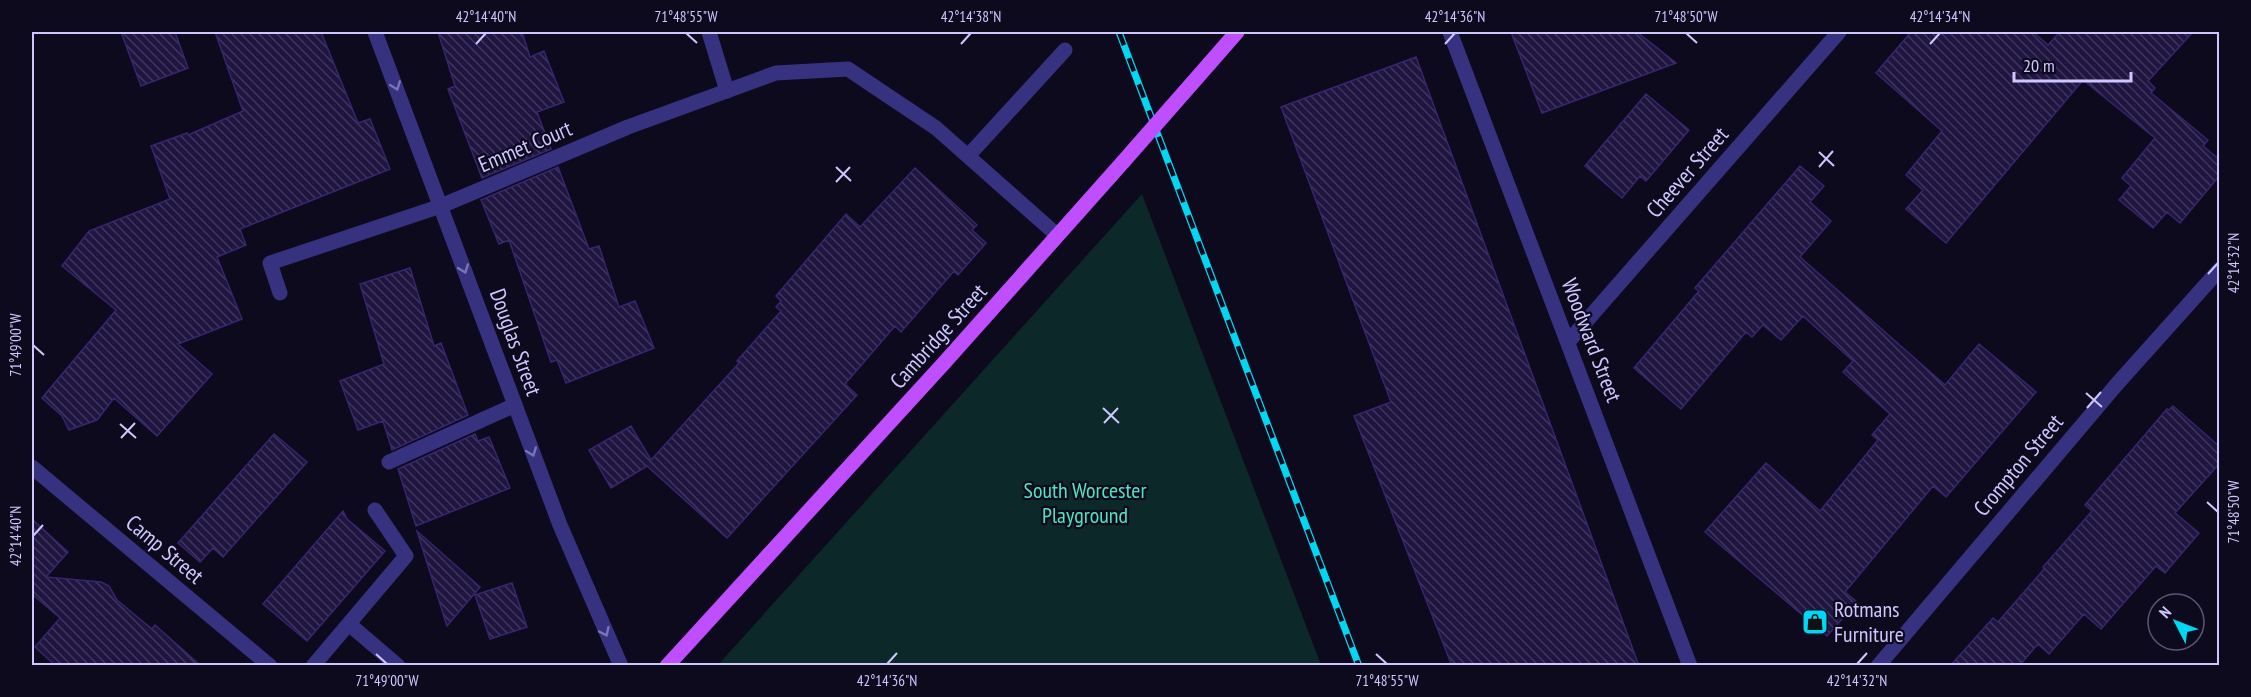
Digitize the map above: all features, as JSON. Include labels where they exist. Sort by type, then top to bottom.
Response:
[{"type":"main road","name":"Cambridge Street","points":[[666,666],[944,363],[1238,32]]},
{"type":"street","name":"Douglas Street","points":[[375,32],[560,525],[621,666]]},
{"type":"street","points":[[709,32],[727,91]]},
{"type":"street","name":"Woodward Street","points":[[1450,32],[1690,666]]},
{"type":"street","name":"Cheever Street","points":[[1568,342],[1839,32]]},
{"type":"street","points":[[968,156],[1065,50]]},
{"type":"street","name":"Emmet Court","points":[[280,293],[270,263],[441,206],[628,127],[776,73],[848,69],[936,128],[1057,235]]},
{"type":"street","name":"Crompton Street","points":[[1878,666],[2117,384],[2220,269]]},
{"type":"street","points":[[389,462],[515,405]]},
{"type":"street","name":"Camp Street","points":[[32,467],[270,666]]},
{"type":"street","points":[[313,666],[406,556],[375,510]]},
{"type":"street","points":[[349,624],[398,666]]},
{"type":"green space","name":"South Worcester Playground","points":[[1142,194],[1321,665],[718,665]]},
{"type":"building","points":[[121,32],[175,32],[188,68],[141,86]]},
{"type":"building","points":[[215,32],[321,32],[358,123],[370,119],[390,169],[240,229],[246,245],[217,257],[242,319],[178,344],[212,374],[157,436],[114,398],[97,420],[69,430],[62,416],[42,398],[116,310],[62,266],[89,231],[170,199],[151,146],[187,133],[188,135],[243,111]]},
{"type":"building","points":[[438,32],[522,32],[530,57],[544,51],[564,102],[537,112],[551,149],[482,178],[448,89],[455,86]]},
{"type":"building","points":[[1511,32],[1637,32],[1676,63],[1542,113]]},
{"type":"building","points":[[1911,32],[2033,32],[2048,45],[2060,32],[2193,32],[2148,81],[2155,88],[2151,93],[2208,140],[2203,146],[2220,160],[2220,175],[2180,223],[2167,212],[2153,228],[2119,200],[2131,186],[2122,178],[2155,138],[2083,80],[1946,243],[1906,209],[1923,190],[1906,175],[1942,131],[1876,73]]},
{"type":"building","points":[[1416,57],[1639,666],[1452,666],[1354,416],[1391,402],[1281,107]]},
{"type":"building","points":[[1646,94],[1689,130],[1646,181],[1640,176],[1622,198],[1585,166]]},
{"type":"building","points":[[1800,166],[1824,186],[1810,202],[1831,221],[1800,257],[1945,385],[1979,344],[2036,392],[1946,497],[1933,486],[1845,592],[1857,602],[1827,636],[1705,532],[1766,463],[1820,511],[1878,440],[1872,435],[1890,414],[1843,372],[1853,361],[1803,316],[1781,340],[1763,325],[1752,337],[1746,332],[1681,409],[1634,368],[1699,291],[1695,288]]},
{"type":"building","points":[[558,167],[589,249],[599,246],[619,307],[635,301],[654,348],[566,383],[557,360],[551,362],[509,240],[499,244],[481,200]]},
{"type":"building","points":[[915,168],[977,225],[972,230],[986,243],[958,275],[954,271],[901,332],[895,326],[845,384],[857,395],[727,538],[647,466],[611,488],[589,450],[631,426],[651,460],[739,363],[737,361],[781,311],[776,307],[781,301],[776,296],[846,214],[860,227]]},
{"type":"building","points":[[410,268],[434,346],[441,343],[468,415],[392,450],[383,421],[358,430],[340,381],[384,364],[360,284]]},
{"type":"building","points":[[2173,406],[2220,447],[2220,463],[2175,513],[2199,533],[2165,573],[2156,566],[2101,629],[2084,614],[2049,654],[2038,644],[2019,666],[1950,666],[1993,618],[1998,622],[2044,569],[2043,567],[2092,511],[2085,505],[2167,409]]},
{"type":"building","points":[[274,434],[307,462],[223,557],[213,548],[200,562],[178,543]]},
{"type":"building","points":[[475,434],[478,441],[489,437],[510,488],[416,526],[398,469]]},
{"type":"building","points":[[343,511],[347,519],[385,551],[307,641],[263,604]]},
{"type":"building","points":[[32,519],[68,552],[46,577],[101,582],[109,586],[117,600],[152,629],[155,625],[201,666],[56,666],[35,647],[60,618],[32,594]]},
{"type":"building","points":[[417,531],[480,587],[447,626]]},
{"type":"building","points":[[512,583],[527,627],[490,639],[475,595]]},
{"type":"railway","points":[[1119,32],[1359,666]]},
{"type":"place","name":"Rotmans Furniture","points":[[1815,622]]}]
